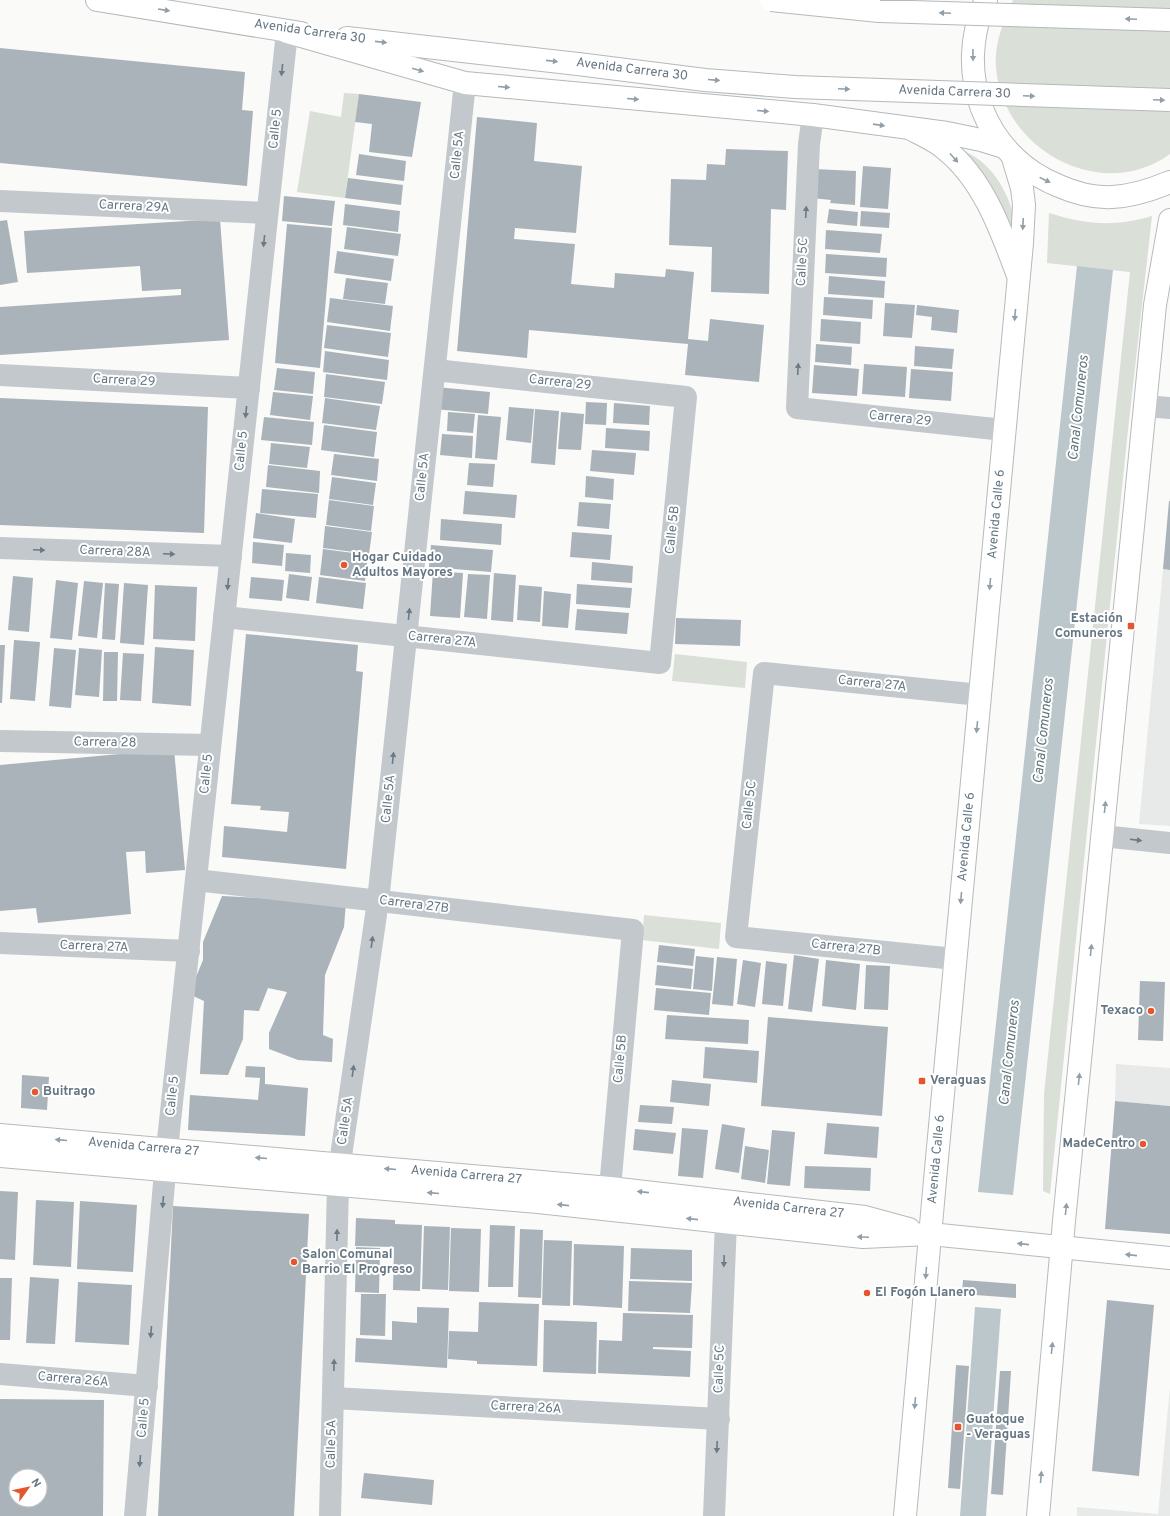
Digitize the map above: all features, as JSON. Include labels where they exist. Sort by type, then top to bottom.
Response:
[{"type":"main road","name":"Avenida Carrera 30","points":[[97,0],[242,22],[287,32],[578,64],[705,80],[795,87],[1170,100]]},
{"type":"main road","points":[[771,0],[879,10],[1170,20]]},
{"type":"main road","points":[[986,0],[979,16],[972,50],[974,85],[985,118],[1008,153]]},
{"type":"main road","points":[[287,32],[465,83],[813,116],[982,140],[1008,153],[1042,180],[1075,193],[1111,198],[1146,192],[1170,182]]},
{"type":"main road","points":[[910,129],[937,142],[947,150],[975,181],[1002,234],[1018,276]]},
{"type":"main road","name":"Avenida Calle 6","points":[[905,1516],[1024,205],[1022,188],[1008,153]]},
{"type":"main road","points":[[1038,1516],[1062,1248],[1155,305],[1170,220]]},
{"type":"main road","points":[[1155,305],[1170,276]]},
{"type":"main road","name":"Avenida Carrera 27","points":[[0,1135],[166,1160]]},
{"type":"main road","name":"Avenida Carrera 27","points":[[0,1156],[166,1160],[339,1175],[610,1188],[865,1217],[930,1234],[1170,1258]]},
{"type":"main road","name":"Avenida Carrera 27","points":[[339,1175],[538,1202],[863,1237],[930,1234]]},
{"type":"street","name":"Calle 5","points":[[135,1516],[166,1160],[287,32]]},
{"type":"street","name":"Calle 5A","points":[[330,1516],[339,1175],[378,901],[465,83]]},
{"type":"street","name":"Calle 5C","points":[[797,408],[809,144],[813,116]]},
{"type":"street","name":"Carrera 29A","points":[[0,201],[267,213]]},
{"type":"street","name":"Carrera 29","points":[[435,370],[686,396]]},
{"type":"street","name":"Carrera 29","points":[[0,375],[249,388]]},
{"type":"street","name":"Calle 5B","points":[[660,663],[686,396]]},
{"type":"street","points":[[1145,406],[1170,408]]},
{"type":"street","name":"Carrera 29","points":[[797,408],[1004,430]]},
{"type":"street","name":"Carrera 28A","points":[[0,548],[231,556]]},
{"type":"street","name":"Carrera 27A","points":[[224,618],[660,663]]},
{"type":"street","name":"Calle 5C","points":[[736,937],[764,673]]},
{"type":"street","name":"Carrera 27A","points":[[764,673],[980,695]]},
{"type":"street","name":"Carrera 28","points":[[0,741],[210,746]]},
{"type":"street","points":[[1102,836],[1170,843]]},
{"type":"street","name":"Carrera 27B","points":[[196,880],[633,930]]},
{"type":"street","name":"Calle 5B","points":[[610,1188],[633,930]]},
{"type":"street","name":"Carrera 27B","points":[[736,937],[956,959]]},
{"type":"street","name":"Carrera 27A","points":[[0,943],[189,951]]},
{"type":"street","name":"Calle 5C","points":[[714,1516],[726,1222]]},
{"type":"street","name":"Carrera 26A","points":[[0,1374],[147,1386]]},
{"type":"street","name":"Carrera 26A","points":[[333,1398],[719,1419]]},
{"type":"shaded area","points":[[1013,0],[1170,0],[1170,154],[1143,168],[1115,173],[1086,170],[1059,160],[1035,144],[1016,123],[1002,97],[996,67],[998,41]]},
{"type":"shaded area","points":[[344,93],[359,94],[345,198],[297,192],[310,111],[341,117]]},
{"type":"shaded area","points":[[949,147],[970,154],[980,160],[996,177],[1002,186],[1012,210],[1014,232],[995,198]]},
{"type":"shaded area","points":[[1049,213],[1076,220],[1100,223],[1125,222],[1152,216],[1127,439],[1050,1194],[1043,1191],[1044,1094],[1130,272],[1047,263]]},
{"type":"shaded area","points":[[1163,569],[1170,570],[1170,826],[1139,824]]},
{"type":"shaded area","points":[[675,654],[747,662],[745,688],[672,681]]},
{"type":"shaded area","points":[[644,915],[721,923],[719,949],[642,940]]},
{"type":"shaded area","points":[[1116,1064],[1170,1068],[1170,1106],[1115,1101]]},
{"type":"shaded area","points":[[1170,1387],[1170,1516],[1077,1516],[1077,1507],[1158,1514]]},
{"type":"water","name":"Canal Comuneros","points":[[1077,266],[1113,270],[1013,1195],[978,1192]]},
{"type":"water","points":[[975,1307],[1001,1309],[986,1516],[960,1516]]},
{"type":"building","points":[[0,48],[245,72],[242,110],[253,111],[247,186],[0,163]]},
{"type":"building","points":[[359,94],[421,102],[412,157],[369,152],[372,124],[355,122]]},
{"type":"building","points":[[477,117],[537,123],[534,161],[582,166],[576,233],[515,228],[514,239],[575,244],[571,284],[614,288],[615,273],[665,277],[666,269],[694,272],[688,339],[708,341],[710,319],[764,325],[759,382],[685,375],[688,344],[529,330],[527,358],[457,351]]},
{"type":"building","points":[[726,149],[788,151],[786,210],[771,209],[769,294],[711,292],[712,247],[669,245],[671,179],[706,180],[707,164],[725,165]]},
{"type":"building","points":[[359,154],[406,161],[404,181],[356,175]]},
{"type":"building","points":[[863,166],[891,168],[888,209],[860,207]]},
{"type":"building","points":[[814,169],[856,171],[855,205],[830,203],[831,200],[812,198]]},
{"type":"building","points":[[348,178],[403,185],[401,205],[345,198]]},
{"type":"building","points":[[284,196],[335,201],[332,226],[282,221]]},
{"type":"building","points":[[345,204],[400,211],[398,232],[343,225]]},
{"type":"building","points":[[829,209],[858,212],[857,226],[827,223]]},
{"type":"building","points":[[861,211],[890,213],[889,228],[860,226]]},
{"type":"building","points":[[220,219],[229,340],[0,355],[0,307],[181,295],[181,289],[142,291],[140,266],[27,273],[24,231]]},
{"type":"building","points":[[7,220],[18,282],[0,285],[0,221]]},
{"type":"building","points":[[287,224],[332,228],[320,368],[275,363]]},
{"type":"building","points":[[347,227],[401,234],[398,256],[344,249]]},
{"type":"building","points":[[826,230],[882,234],[880,253],[825,249]]},
{"type":"building","points":[[337,251],[394,259],[391,281],[334,273]]},
{"type":"building","points":[[826,254],[887,258],[886,277],[825,273]]},
{"type":"building","points":[[829,276],[885,281],[884,298],[828,294]]},
{"type":"building","points":[[346,278],[388,283],[385,304],[343,299]]},
{"type":"building","points":[[824,297],[873,300],[872,319],[823,315]]},
{"type":"building","points":[[330,298],[393,306],[390,331],[327,322]]},
{"type":"building","points":[[885,303],[915,305],[912,338],[883,336]]},
{"type":"building","points":[[917,305],[959,310],[957,333],[931,330],[932,317],[916,315]]},
{"type":"building","points":[[821,319],[861,322],[860,344],[820,341]]},
{"type":"building","points":[[327,325],[391,333],[388,357],[324,348]]},
{"type":"building","points":[[816,344],[852,347],[851,365],[815,362]]},
{"type":"building","points":[[915,346],[954,349],[952,369],[914,366]]},
{"type":"building","points":[[325,351],[389,360],[387,380],[323,372]]},
{"type":"building","points":[[864,364],[907,367],[905,397],[862,394]]},
{"type":"building","points":[[814,365],[859,369],[857,396],[812,393]]},
{"type":"building","points":[[277,368],[315,372],[313,394],[274,390]]},
{"type":"building","points":[[911,369],[953,372],[951,401],[909,398]]},
{"type":"building","points":[[326,374],[385,382],[382,404],[324,397]]},
{"type":"building","points":[[436,387],[490,392],[488,414],[434,409]]},
{"type":"building","points":[[273,392],[313,396],[310,420],[270,415]]},
{"type":"building","points":[[0,398],[208,407],[204,533],[0,525]]},
{"type":"building","points":[[325,398],[380,406],[376,430],[322,423]]},
{"type":"building","points":[[586,402],[607,403],[606,425],[585,424]]},
{"type":"building","points":[[614,403],[650,406],[649,425],[613,423]]},
{"type":"building","points":[[509,407],[534,409],[531,443],[506,440]]},
{"type":"building","points":[[535,409],[559,411],[555,465],[531,463]]},
{"type":"building","points":[[448,412],[475,414],[473,433],[447,431]]},
{"type":"building","points":[[561,412],[584,414],[581,450],[558,449]]},
{"type":"building","points":[[478,415],[501,417],[497,460],[475,458]]},
{"type":"building","points":[[264,417],[314,422],[312,445],[261,440]]},
{"type":"building","points":[[324,425],[377,432],[374,457],[321,450]]},
{"type":"building","points":[[606,428],[650,431],[649,451],[605,448]]},
{"type":"building","points":[[442,434],[473,436],[472,458],[440,455]]},
{"type":"building","points":[[271,443],[310,447],[307,468],[269,464]]},
{"type":"building","points":[[592,450],[636,453],[634,475],[590,471]]},
{"type":"building","points":[[334,454],[379,459],[377,481],[331,475]]},
{"type":"building","points":[[469,463],[495,464],[493,487],[467,485]]},
{"type":"building","points":[[268,465],[320,471],[319,493],[266,487]]},
{"type":"building","points":[[586,476],[614,479],[613,500],[585,497]]},
{"type":"building","points":[[332,477],[376,483],[373,505],[329,499]]},
{"type":"building","points":[[262,489],[318,494],[316,518],[260,513]]},
{"type":"building","points":[[465,491],[517,495],[515,518],[463,514]]},
{"type":"building","points":[[329,500],[374,506],[371,531],[326,525]]},
{"type":"building","points":[[1170,501],[1170,570],[1163,569]]},
{"type":"building","points":[[579,502],[611,504],[609,529],[577,526]]},
{"type":"building","points":[[256,513],[295,519],[292,543],[253,538]]},
{"type":"building","points":[[441,519],[502,524],[501,545],[440,540]]},
{"type":"building","points":[[325,526],[372,532],[369,554],[323,548]]},
{"type":"building","points":[[572,532],[612,535],[610,560],[570,557]]},
{"type":"building","points":[[253,542],[284,545],[282,566],[252,563]]},
{"type":"building","points":[[431,545],[493,550],[491,572],[429,567]]},
{"type":"building","name":"Hogar Cuidado Adultos Mayores","points":[[323,549],[368,555],[365,581],[320,575]]},
{"type":"building","points":[[286,553],[311,555],[310,573],[285,571]]},
{"type":"building","points":[[592,562],[633,566],[632,583],[591,580]]},
{"type":"building","points":[[433,571],[463,573],[460,618],[430,616]]},
{"type":"building","points":[[494,573],[516,575],[513,622],[491,620]]},
{"type":"building","points":[[289,574],[312,577],[309,601],[286,598]]},
{"type":"building","points":[[468,574],[490,575],[487,619],[464,617]]},
{"type":"building","points":[[13,576],[33,578],[29,632],[8,630]]},
{"type":"building","points":[[251,577],[284,580],[282,601],[249,598]]},
{"type":"building","points":[[319,577],[366,583],[363,609],[316,603]]},
{"type":"building","points":[[56,580],[78,583],[72,640],[50,638]]},
{"type":"building","points":[[84,581],[103,583],[97,638],[78,636]]},
{"type":"building","points":[[105,583],[119,584],[115,640],[102,639]]},
{"type":"building","points":[[124,583],[148,585],[144,645],[120,643]]},
{"type":"building","points":[[577,584],[632,588],[630,608],[576,604]]},
{"type":"building","points":[[155,585],[197,587],[195,641],[153,639]]},
{"type":"building","points":[[519,585],[542,587],[540,622],[517,620]]},
{"type":"building","points":[[544,591],[571,594],[568,628],[542,626]]},
{"type":"building","points":[[577,609],[629,613],[627,634],[575,630]]},
{"type":"building","points":[[676,618],[741,620],[740,646],[675,644]]},
{"type":"building","points":[[246,634],[358,645],[356,671],[363,672],[346,869],[222,857],[224,826],[287,832],[289,812],[260,810],[261,806],[231,804]]},
{"type":"building","points":[[14,640],[40,642],[35,701],[10,699]]},
{"type":"building","points":[[0,645],[5,645],[2,703],[0,703]]},
{"type":"building","points":[[155,647],[194,650],[191,706],[152,703]]},
{"type":"building","points":[[54,648],[76,650],[71,708],[49,706]]},
{"type":"building","points":[[79,648],[102,650],[99,697],[75,695]]},
{"type":"building","points":[[104,652],[118,652],[117,701],[103,701]]},
{"type":"building","points":[[123,653],[144,654],[141,701],[120,700]]},
{"type":"building","points":[[174,749],[185,870],[146,873],[145,851],[126,852],[131,914],[38,923],[36,908],[0,911],[0,765]]},
{"type":"building","points":[[222,896],[346,902],[344,927],[325,975],[323,1035],[333,1039],[332,1062],[298,1060],[269,1049],[269,1033],[287,992],[268,988],[259,1011],[244,1010],[243,1039],[228,1075],[200,1074],[204,1001],[189,994],[203,960],[203,942]]},
{"type":"building","points":[[659,945],[695,949],[693,966],[657,962]]},
{"type":"building","points":[[794,955],[819,959],[812,1012],[788,1009]]},
{"type":"building","points":[[696,956],[714,958],[712,991],[693,989]]},
{"type":"building","points":[[717,957],[737,959],[733,1006],[712,1004]]},
{"type":"building","points":[[743,960],[761,963],[755,1007],[737,1004]]},
{"type":"building","points":[[826,960],[860,964],[856,1010],[822,1006]]},
{"type":"building","points":[[766,961],[787,964],[783,1006],[762,1004]]},
{"type":"building","points":[[657,965],[693,969],[691,989],[655,985]]},
{"type":"building","points":[[866,965],[890,966],[888,1010],[864,1009]]},
{"type":"building","name":"Texaco","points":[[1140,981],[1165,982],[1163,1041],[1138,1040]]},
{"type":"building","points":[[656,988],[711,993],[709,1015],[654,1010]]},
{"type":"building","points":[[667,1015],[749,1020],[748,1044],[665,1039]]},
{"type":"building","points":[[768,1017],[888,1027],[882,1116],[761,1106]]},
{"type":"building","points":[[705,1047],[759,1051],[757,1083],[703,1078]]},
{"type":"building","points":[[246,1066],[265,1067],[265,1084],[308,1088],[305,1136],[188,1130],[190,1095],[258,1100],[260,1078],[245,1077]]},
{"type":"building","name":"Buitrago","points":[[22,1075],[49,1077],[47,1110],[21,1108]]},
{"type":"building","points":[[672,1080],[711,1084],[709,1106],[670,1102]]},
{"type":"building","points":[[1115,1101],[1170,1106],[1170,1234],[1105,1229]]},
{"type":"building","points":[[640,1105],[674,1107],[672,1124],[638,1122]]},
{"type":"building","points":[[827,1123],[879,1127],[877,1158],[824,1154]]},
{"type":"building","points":[[722,1124],[745,1128],[739,1173],[715,1169]]},
{"type":"building","points":[[682,1128],[708,1130],[703,1178],[678,1176]]},
{"type":"building","points":[[635,1129],[676,1133],[673,1154],[633,1150]]},
{"type":"building","points":[[772,1130],[795,1132],[790,1186],[767,1184]]},
{"type":"building","points":[[745,1146],[769,1150],[765,1183],[741,1179]]},
{"type":"building","points":[[805,1166],[871,1168],[870,1191],[804,1188]]},
{"type":"building","points":[[0,1191],[18,1192],[15,1260],[0,1259]]},
{"type":"building","points":[[36,1200],[74,1202],[71,1267],[33,1265]]},
{"type":"building","points":[[80,1201],[137,1205],[133,1272],[77,1269]]},
{"type":"building","points":[[173,1206],[309,1214],[294,1516],[158,1516]]},
{"type":"building","points":[[356,1218],[395,1220],[395,1224],[422,1225],[420,1291],[393,1290],[394,1247],[355,1246]]},
{"type":"building","points":[[490,1225],[515,1226],[513,1287],[488,1287]]},
{"type":"building","points":[[424,1226],[450,1227],[448,1290],[422,1289]]},
{"type":"building","points":[[451,1228],[481,1229],[479,1292],[449,1291]]},
{"type":"building","points":[[520,1229],[543,1230],[541,1298],[518,1297]]},
{"type":"building","points":[[544,1240],[572,1241],[570,1306],[542,1305]]},
{"type":"building","points":[[574,1244],[624,1246],[622,1308],[573,1305]]},
{"type":"building","points":[[356,1247],[380,1248],[379,1293],[355,1292]]},
{"type":"building","points":[[631,1248],[692,1250],[692,1281],[630,1279]]},
{"type":"building","points":[[30,1277],[59,1279],[55,1344],[26,1343]]},
{"type":"building","points":[[0,1278],[12,1278],[10,1340],[0,1340]]},
{"type":"building","points":[[963,1280],[1016,1284],[1016,1298],[962,1294]]},
{"type":"building","points":[[629,1281],[692,1283],[690,1313],[628,1311]]},
{"type":"building","points":[[78,1282],[132,1285],[129,1345],[75,1342]]},
{"type":"building","points":[[361,1294],[386,1294],[385,1336],[360,1335]]},
{"type":"building","points":[[1107,1300],[1154,1305],[1139,1476],[1092,1471]]},
{"type":"building","points":[[479,1302],[539,1304],[537,1366],[477,1364],[477,1361],[448,1359],[449,1331],[478,1332]]},
{"type":"building","points":[[417,1307],[449,1308],[447,1368],[355,1362],[356,1338],[392,1340],[392,1321],[417,1323]]},
{"type":"building","points":[[623,1313],[693,1315],[692,1348],[653,1347],[653,1349],[691,1351],[690,1377],[598,1373],[599,1340],[622,1341]]},
{"type":"building","points":[[544,1320],[597,1322],[596,1374],[543,1372]]},
{"type":"building","name":"Guatoque - Veraguas","points":[[956,1365],[969,1366],[960,1489],[948,1488]]},
{"type":"building","name":"Guatoque - Veraguas","points":[[1000,1371],[1011,1371],[1003,1495],[991,1494]]},
{"type":"building","points":[[0,1399],[104,1400],[103,1516],[0,1516]]},
{"type":"building","points":[[364,1473],[434,1480],[432,1505],[361,1498]]},
{"type":"place","name":"Hogar Cuidado Adultos Mayores","points":[[344,565]]},
{"type":"place","name":"Estación Comuneros","points":[[1131,626]]},
{"type":"place","name":"Texaco","points":[[1151,1011]]},
{"type":"place","name":"Veraguas","points":[[922,1081]]},
{"type":"place","name":"Buitrago","points":[[35,1092]]},
{"type":"place","name":"MadeCentro","points":[[1143,1144]]},
{"type":"place","name":"Salon Comunal Barrio El Progreso","points":[[294,1262]]},
{"type":"place","name":"El Fogón Llanero","points":[[867,1293]]},
{"type":"place","name":"Guatoque - Veraguas","points":[[958,1427]]}]
